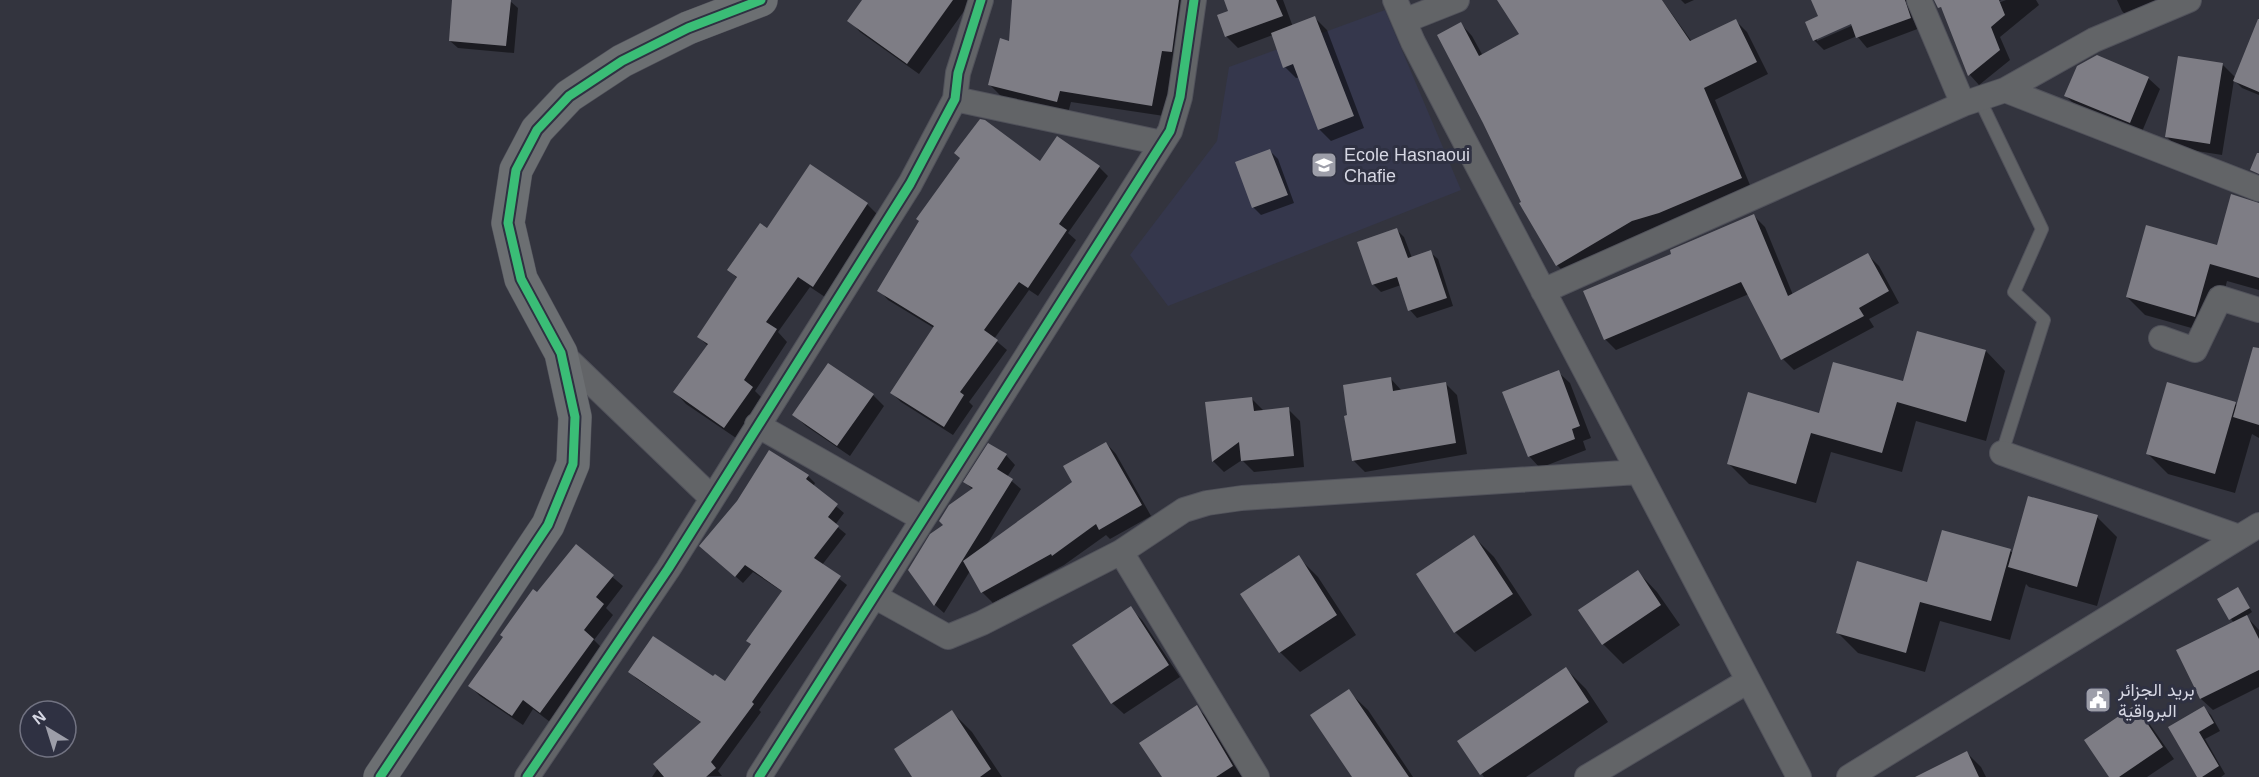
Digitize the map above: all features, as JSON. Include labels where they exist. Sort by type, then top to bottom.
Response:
[{"type":"street","points":[[380,777],[548,525],[573,464],[575,417],[561,353],[521,279],[508,223],[516,170],[537,130],[569,96],[622,61],[688,28],[761,0]]},
{"type":"street","points":[[527,777],[668,569],[910,184],[955,99],[958,73],[981,0]]},
{"type":"street","points":[[759,777],[1170,131],[1180,97],[1194,0]]},
{"type":"street","points":[[1457,0],[1400,11],[1428,71],[1799,777]]},
{"type":"street","points":[[1918,0],[1971,101]]},
{"type":"street","points":[[1543,291],[1971,101],[2005,90],[2094,40],[2189,0]]},
{"type":"street","points":[[2005,90],[2259,189]]},
{"type":"street","points":[[955,99],[1162,143]]},
{"type":"street","points":[[2161,338],[2195,350],[2220,298],[2259,310]]},
{"type":"street","points":[[561,353],[712,498]]},
{"type":"street","points":[[757,425],[923,519]]},
{"type":"street","points":[[2002,453],[2249,531]]},
{"type":"street","points":[[874,596],[948,637],[982,623],[1121,552],[1184,510],[1207,503],[1242,498],[1638,472]]},
{"type":"street","points":[[1849,777],[2249,531]]},
{"type":"street","points":[[1121,552],[1257,777]]},
{"type":"street","points":[[1587,777],[1748,681]]},
{"type":"lane","points":[[1971,101],[2042,229],[2013,292],[2044,320],[2002,453]]},
{"type":"shaded area","name":"Ecole Hasnaoui Chafie","points":[[1385,10],[1461,190],[1168,306],[1130,255],[1217,141],[1229,67]]},
{"type":"building","points":[[452,0],[511,0],[506,46],[449,41]]},
{"type":"building","points":[[862,0],[953,0],[907,64],[847,21]]},
{"type":"building","points":[[1012,0],[1179,0],[1172,52],[1162,51],[1152,106],[1060,91],[1057,102],[988,85],[1000,38],[1009,41]]},
{"type":"building","points":[[1224,0],[1276,0],[1283,16],[1225,37],[1217,15],[1228,11]]},
{"type":"building","points":[[1497,0],[1662,0],[1690,41],[1736,19],[1757,62],[1704,88],[1742,178],[1659,213],[1632,221],[1556,266],[1519,203],[1521,202],[1483,123],[1437,35],[1461,22],[1479,56],[1519,34]]},
{"type":"building","points":[[1811,0],[1905,0],[1911,18],[1856,38],[1851,24],[1813,41],[1805,22],[1818,16]]},
{"type":"building","points":[[1934,0],[1999,0],[2005,15],[1991,27],[2000,50],[1968,76],[1941,7],[1938,8]]},
{"type":"building","points":[[1315,16],[1354,116],[1318,130],[1293,64],[1283,68],[1271,33]]},
{"type":"building","points":[[2259,19],[2259,92],[2233,81]]},
{"type":"building","points":[[2097,55],[2149,77],[2130,123],[2064,96],[2077,66]]},
{"type":"building","points":[[2178,56],[2223,63],[2210,144],[2165,137]]},
{"type":"building","points":[[980,119],[985,120],[1040,161],[1057,136],[1100,166],[1059,224],[1067,230],[1028,288],[1019,282],[984,330],[998,340],[960,392],[964,395],[944,427],[890,393],[934,326],[877,291],[919,221],[916,219],[960,158],[954,153]]},
{"type":"building","points":[[1270,149],[1288,195],[1252,208],[1235,162]]},
{"type":"building","points":[[2259,153],[2259,174],[2250,170]]},
{"type":"building","points":[[810,164],[868,203],[813,287],[798,277],[766,322],[777,329],[744,380],[753,387],[724,428],[673,392],[708,344],[697,337],[737,277],[727,270],[760,223],[767,228]]},
{"type":"building","points":[[2231,194],[2259,203],[2259,278],[2210,264],[2195,317],[2126,297],[2146,225],[2217,245]]},
{"type":"building","points":[[1754,214],[1788,296],[1868,253],[1889,291],[1859,308],[1864,316],[1781,360],[1741,282],[1604,340],[1583,291],[1671,254],[1670,250]]},
{"type":"building","points":[[1397,228],[1408,258],[1431,250],[1447,298],[1408,311],[1397,277],[1372,285],[1357,242]]},
{"type":"building","points":[[1917,331],[1986,350],[1966,422],[1897,402],[1882,453],[1811,433],[1796,484],[1727,464],[1748,392],[1819,413],[1833,362],[1903,381]]},
{"type":"building","points":[[2253,347],[2259,348],[2259,425],[2233,417]]},
{"type":"building","points":[[828,363],[874,394],[837,446],[792,415]]},
{"type":"building","points":[[1559,370],[1580,426],[1572,429],[1575,439],[1528,457],[1502,392]]},
{"type":"building","points":[[1391,377],[1393,391],[1446,382],[1456,443],[1352,461],[1344,416],[1347,415],[1343,385]]},
{"type":"building","points":[[2167,382],[2236,402],[2215,474],[2146,454]]},
{"type":"building","points":[[1252,397],[1254,411],[1289,407],[1294,456],[1241,461],[1239,442],[1212,462],[1205,402]]},
{"type":"building","points":[[1106,442],[1142,505],[1099,530],[1096,524],[1052,556],[1051,554],[981,593],[963,561],[1072,482],[1063,466]]},
{"type":"building","points":[[988,443],[1007,454],[997,469],[1013,479],[934,606],[908,570],[930,534],[943,525],[939,521],[949,505],[973,488],[963,482]]},
{"type":"building","points":[[769,450],[809,475],[806,479],[838,504],[828,517],[839,526],[814,558],[841,576],[752,702],[754,704],[711,762],[716,768],[706,777],[664,777],[653,764],[701,722],[628,672],[653,636],[713,676],[715,674],[725,681],[751,644],[746,641],[782,591],[745,565],[735,577],[699,546],[737,501]]},
{"type":"building","points":[[2028,496],[2098,515],[2077,587],[2008,567]]},
{"type":"building","points":[[1942,530],[2011,549],[1991,621],[1920,602],[1906,653],[1836,633],[1857,561],[1927,582]]},
{"type":"building","points":[[1474,535],[1513,594],[1454,633],[1416,574]]},
{"type":"building","points":[[576,544],[614,575],[596,597],[604,604],[584,630],[594,639],[540,713],[523,700],[512,716],[468,686],[503,637],[500,635],[533,589],[537,592]]},
{"type":"building","points":[[1299,555],[1337,615],[1279,653],[1240,594]]},
{"type":"building","points":[[1638,570],[1661,605],[1602,645],[1578,610]]},
{"type":"building","points":[[2238,587],[2250,608],[2229,620],[2217,599]]},
{"type":"building","points":[[1131,606],[1169,665],[1111,704],[1072,645]]},
{"type":"building","points":[[2247,615],[2259,639],[2259,670],[2200,699],[2176,650]]},
{"type":"building","points":[[1566,667],[1589,702],[1480,775],[1457,741]]},
{"type":"building","points":[[1349,689],[1409,777],[1352,777],[1310,715]]},
{"type":"building","points":[[1197,705],[1233,766],[1216,777],[1162,777],[1139,743]]},
{"type":"building","points":[[2135,705],[2163,747],[2119,777],[2109,777],[2084,740]]},
{"type":"building","points":[[2204,706],[2214,723],[2199,732],[2219,766],[2202,777],[2197,777],[2168,727]]},
{"type":"building","points":[[952,710],[991,769],[980,777],[912,777],[894,749]]},
{"type":"building","points":[[1967,751],[1979,777],[1915,777]]},
{"type":"cycle path","points":[[380,777],[548,525],[573,464],[575,417],[561,353],[521,279],[508,223],[516,170],[537,130],[569,96],[622,61],[688,28],[761,0]]},
{"type":"cycle path","points":[[527,777],[668,569],[910,184],[955,99],[958,73],[981,0]]},
{"type":"cycle path","points":[[759,777],[1170,131],[1180,97],[1194,0]]},
{"type":"place","name":"Ecole Hasnaoui Chafie","points":[[1324,165]]},
{"type":"place","name":"بريد الجزائر البرواقية","points":[[2098,700]]}]
